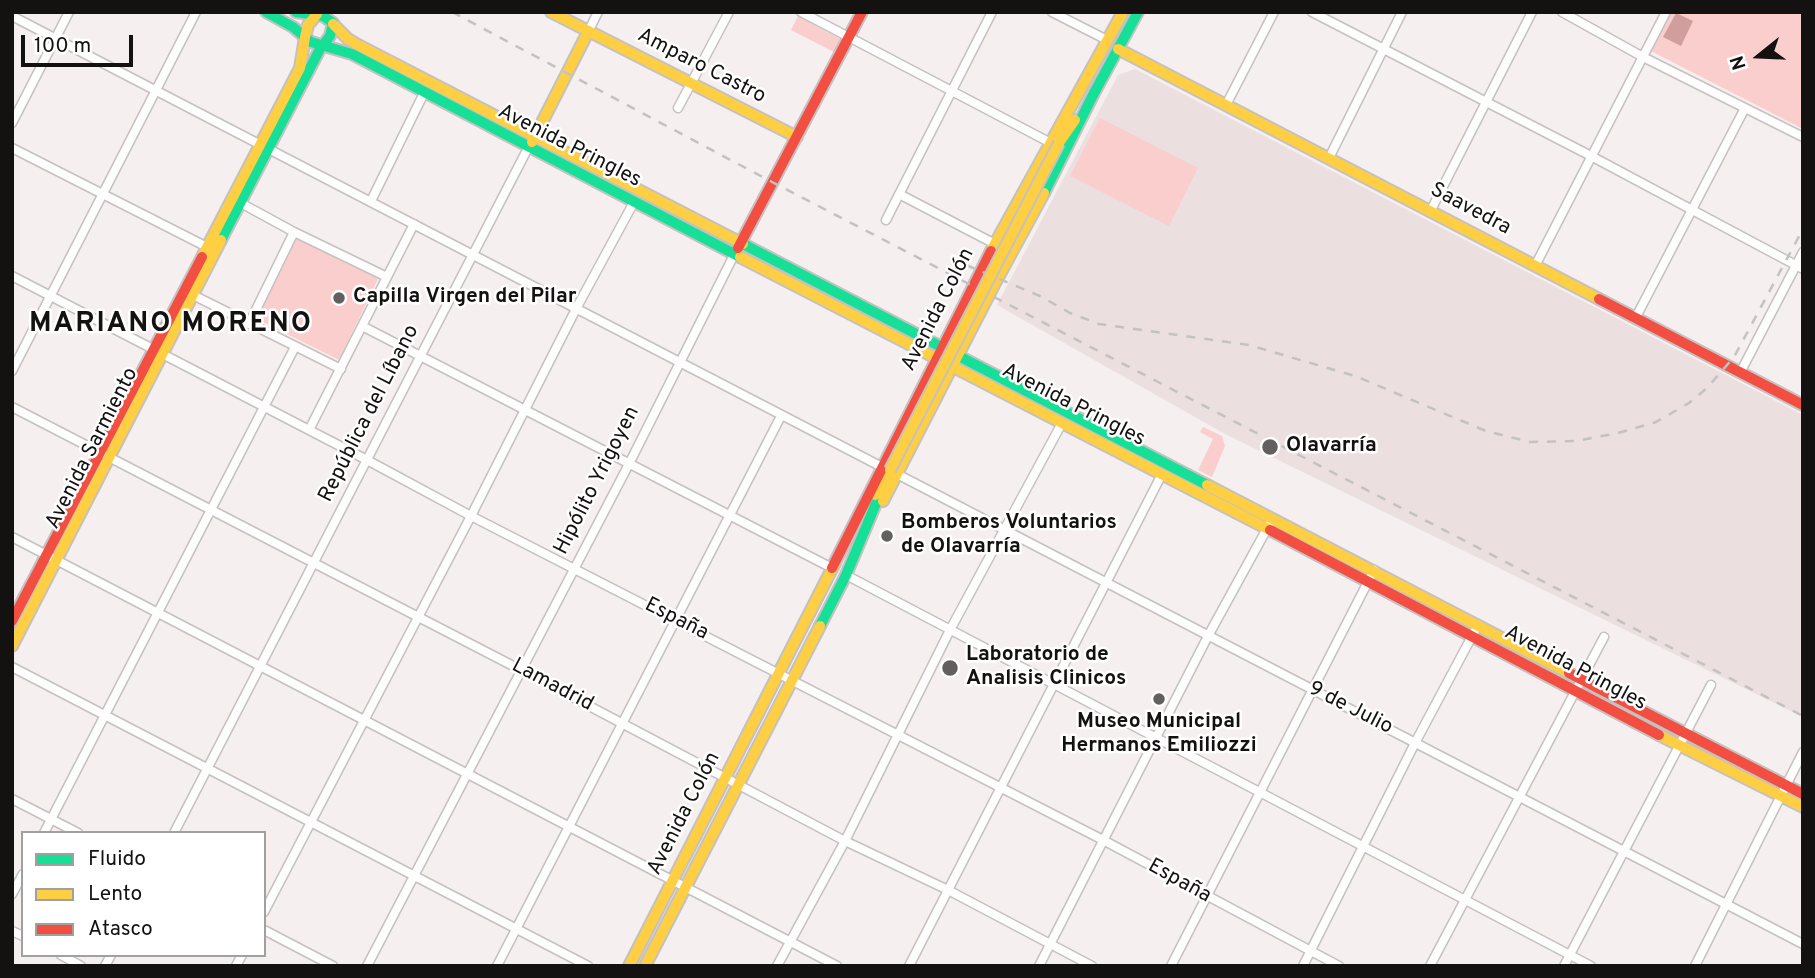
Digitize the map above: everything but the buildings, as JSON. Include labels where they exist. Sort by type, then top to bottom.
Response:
[{"type":"main road","points":[[266,12],[316,44],[323,45],[330,36],[339,12]]},
{"type":"main road","points":[[296,12],[318,14],[333,24]]},
{"type":"main road","name":"Amparo Castro","points":[[551,12],[797,137]]},
{"type":"main road","name":"Hipólito Yrigoyen","points":[[738,248],[862,12]]},
{"type":"main road","name":"Avenida Colón","points":[[890,470],[1089,73],[1123,12]]},
{"type":"main road","name":"Avenida Colón","points":[[629,966],[832,568],[956,360],[1138,12]]},
{"type":"main road","points":[[305,37],[308,25],[318,14]]},
{"type":"main road","name":"Avenida Pringles","points":[[333,24],[358,45],[535,137],[738,248],[1374,570],[1686,733],[1783,790],[1803,807]]},
{"type":"main road","name":"República del Líbano","points":[[528,148],[588,32]]},
{"type":"main road","name":"Avenida Sarmiento","points":[[265,146],[300,68],[305,37]]},
{"type":"main road","name":"Avenida Sarmiento","points":[[12,621],[111,458],[158,351],[265,146],[323,45]]},
{"type":"main road","name":"Avenida Pringles","points":[[323,45],[352,54],[634,202],[738,248]]},
{"type":"main road","name":"Saavedra","points":[[1118,49],[1803,405]]},
{"type":"main road","name":"Avenida Colón","points":[[645,966],[846,575],[939,352],[972,285],[1054,142],[1095,91]]},
{"type":"main road","name":"Avenida Sarmiento","points":[[12,646],[100,452],[192,295],[211,249]]},
{"type":"main road","name":"Avenida Pringles","points":[[956,360],[1062,423],[1680,746],[1783,790],[1803,794]]},
{"type":"street","points":[[12,123],[69,12]]},
{"type":"street","points":[[12,371],[196,12]]},
{"type":"street","name":"República del Líbano","points":[[588,32],[598,12]]},
{"type":"street","points":[[678,108],[729,12]]},
{"type":"street","points":[[801,12],[951,92],[1054,142]]},
{"type":"street","points":[[886,220],[992,12]]},
{"type":"street","points":[[1052,12],[1107,40]]},
{"type":"street","points":[[1226,105],[1274,12]]},
{"type":"street","points":[[1312,12],[1799,267]]},
{"type":"street","points":[[1329,158],[1402,12]]},
{"type":"street","points":[[1431,210],[1532,12]]},
{"type":"street","points":[[1562,12],[1643,57],[1803,137]]},
{"type":"street","points":[[1535,266],[1666,12]]},
{"type":"street","name":"9 de Julio","points":[[12,16],[1803,944]]},
{"type":"street","points":[[371,201],[425,93]]},
{"type":"street","points":[[1635,319],[1745,108]]},
{"type":"street","points":[[12,148],[211,249]]},
{"type":"street","name":"República del Líbano","points":[[175,831],[528,148]]},
{"type":"street","points":[[899,194],[995,244]]},
{"type":"street","points":[[236,201],[387,277]]},
{"type":"street","points":[[266,908],[634,202]]},
{"type":"street","points":[[309,430],[414,224]]},
{"type":"street","points":[[249,324],[295,233]]},
{"type":"street","name":"Hipólito Yrigoyen","points":[[367,966],[629,464],[738,248]]},
{"type":"street","points":[[1740,373],[1799,267],[1803,252]]},
{"type":"street","name":"España","points":[[12,276],[471,516],[1103,840],[1339,966]]},
{"type":"street","points":[[192,295],[341,369]]},
{"type":"street","points":[[362,326],[832,568]]},
{"type":"street","points":[[45,831],[295,347]]},
{"type":"street","name":"Lamadrid","points":[[12,407],[522,670],[845,841],[948,890],[1092,966]]},
{"type":"street","points":[[497,966],[781,416]]},
{"type":"street","points":[[777,966],[845,841],[950,630],[1062,423]]},
{"type":"street","points":[[909,966],[1162,474]]},
{"type":"street","points":[[1039,966],[1208,636],[1272,520]]},
{"type":"street","points":[[12,537],[837,966]]},
{"type":"street","points":[[1171,966],[1374,570]]},
{"type":"street","points":[[846,575],[1591,966]]},
{"type":"street","points":[[1303,966],[1415,743],[1478,625]]},
{"type":"street","points":[[1430,966],[1604,637]]},
{"type":"street","points":[[12,667],[588,966]]},
{"type":"street","points":[[1564,966],[1711,685]]},
{"type":"street","points":[[1695,966],[1803,752]]},
{"type":"street","points":[[12,799],[74,831]]},
{"type":"street","points":[[12,894],[21,878]]},
{"type":"street","points":[[266,931],[333,966]]},
{"type":"street","points":[[65,957],[81,966]]},
{"type":"shaded area","points":[[1665,12],[1803,12],[1803,129],[1647,49]]},
{"type":"shaded area","points":[[1676,13],[1693,21],[1681,46],[1663,37]]},
{"type":"shaded area","points":[[798,16],[840,39],[834,52],[791,30]]},
{"type":"shaded area","points":[[1135,69],[1803,415],[1803,717],[1225,434],[997,305],[1118,75]]},
{"type":"shaded area","points":[[1100,118],[1198,168],[1169,226],[1070,176]]},
{"type":"shaded area","points":[[298,236],[379,277],[339,360],[257,319]]},
{"type":"shaded area","points":[[1203,427],[1222,436],[1225,446],[1212,477],[1198,470],[1213,439],[1200,432]]},
{"type":"railway","points":[[452,12],[772,182],[1803,716]]},
{"type":"railway","points":[[966,265],[1099,324],[1249,345],[1355,376],[1486,431],[1530,442],[1576,441],[1656,422],[1689,403],[1707,388],[1734,357],[1803,229]]},
{"type":"traffic: fast","points":[[266,12],[293,27],[311,42],[352,54],[740,257]]},
{"type":"traffic: fast","points":[[296,12],[323,16],[333,23],[330,36],[323,45]]},
{"type":"traffic: fast","points":[[1093,95],[1138,12]]},
{"type":"traffic: fast","points":[[221,240],[322,45]]},
{"type":"traffic: fast","points":[[1044,193],[1095,91]]},
{"type":"traffic: fast","points":[[743,244],[1207,485]]},
{"type":"traffic: fast","points":[[820,626],[846,575],[882,489]]},
{"type":"traffic: slow","points":[[551,12],[797,137]]},
{"type":"traffic: slow","points":[[991,251],[1123,12]]},
{"type":"traffic: slow","points":[[305,37],[308,25],[317,14]]},
{"type":"traffic: slow","points":[[333,24],[358,45],[743,244]]},
{"type":"traffic: slow","points":[[532,142],[588,32]]},
{"type":"traffic: slow","points":[[202,257],[300,68],[305,37]]},
{"type":"traffic: slow","points":[[1118,49],[1599,299]]},
{"type":"traffic: slow","points":[[1059,143],[1075,120]]},
{"type":"traffic: slow","points":[[890,470],[1059,143]]},
{"type":"traffic: slow","points":[[883,501],[1044,193]]},
{"type":"traffic: slow","points":[[12,646],[221,240]]},
{"type":"traffic: slow","points":[[740,257],[1270,530]]},
{"type":"traffic: slow","points":[[875,495],[890,470]]},
{"type":"traffic: slow","points":[[1207,485],[1569,673]]},
{"type":"traffic: slow","points":[[629,966],[835,563]]},
{"type":"traffic: slow","points":[[645,966],[820,626]]},
{"type":"traffic: slow","points":[[1659,735],[1803,807]]},
{"type":"traffic: jam","points":[[738,248],[862,12]]},
{"type":"traffic: jam","points":[[832,568],[991,251]]},
{"type":"traffic: jam","points":[[12,621],[202,257]]},
{"type":"traffic: jam","points":[[1599,299],[1803,405]]},
{"type":"traffic: jam","points":[[1270,530],[1659,735]]},
{"type":"traffic: jam","points":[[1569,673],[1803,794]]},
{"type":"place","name":"Capilla Virgen del Pilar","points":[[339,298]]},
{"type":"place","name":"Olavarría","points":[[1270,447]]},
{"type":"place","name":"Bomberos Voluntarios de Olavarría","points":[[887,536]]},
{"type":"place","name":"Laboratorio de Analisis Clinicos","points":[[950,668]]},
{"type":"place","name":"Museo Municipal Hermanos Emiliozzi","points":[[1159,699]]},
{"type":"district","name":"MARIANO MORENO","points":[[171,325]]}]
